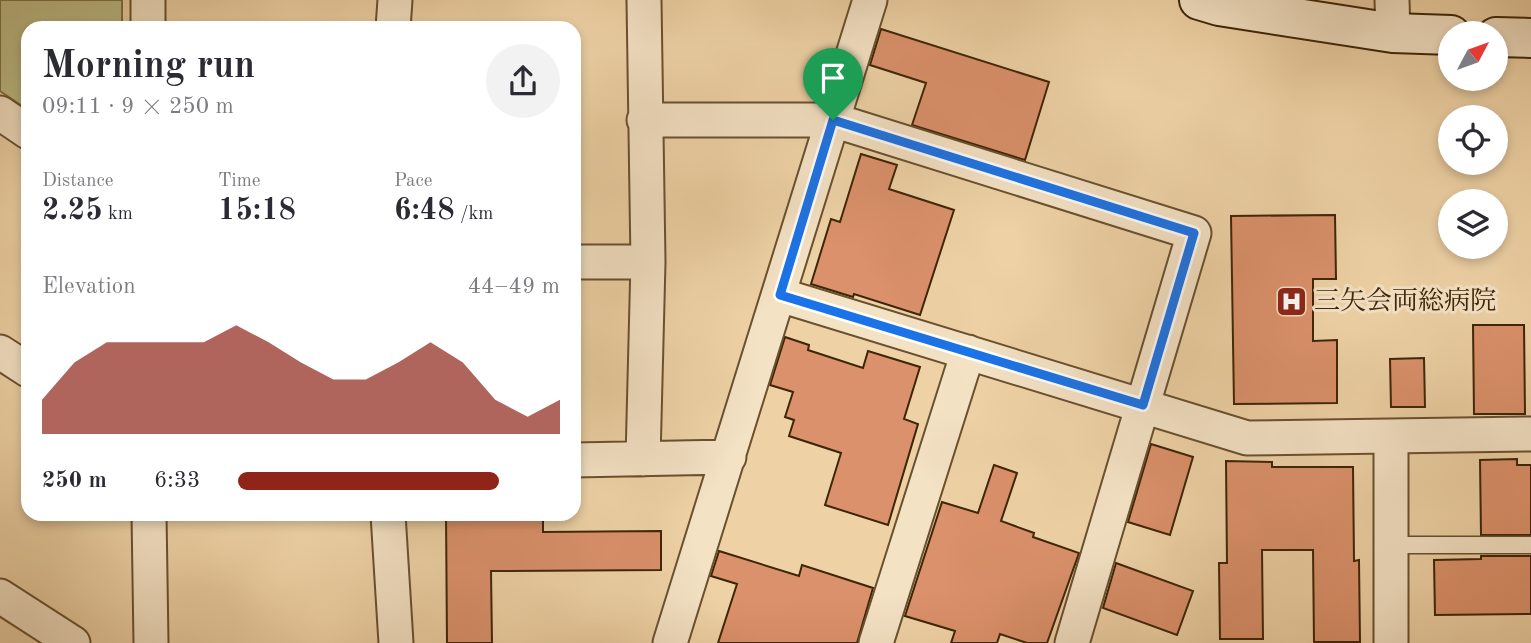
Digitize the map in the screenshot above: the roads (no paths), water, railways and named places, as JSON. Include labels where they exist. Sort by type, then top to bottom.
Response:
[{"type":"street","points":[[148,0],[148,21]]},
{"type":"street","points":[[394,21],[395,0]]},
{"type":"street","points":[[643,459],[648,262],[644,0]]},
{"type":"street","points":[[670,643],[870,0]]},
{"type":"street","points":[[1199,0],[1219,6],[1393,17],[1438,31]]},
{"type":"street","points":[[1508,37],[1531,38]]},
{"type":"street","points":[[0,113],[21,127]]},
{"type":"street","points":[[644,120],[833,120],[1194,233],[1072,643]]},
{"type":"street","points":[[581,262],[648,262]]},
{"type":"street","points":[[780,295],[1247,438],[1531,434]]},
{"type":"street","points":[[0,352],[21,366]]},
{"type":"street","points":[[876,643],[968,352]]},
{"type":"street","points":[[1391,437],[1391,643]]},
{"type":"street","points":[[581,460],[729,457]]},
{"type":"street","points":[[149,521],[150,643]]},
{"type":"street","points":[[388,521],[396,643]]},
{"type":"street","points":[[0,596],[73,643]]},
{"type":"lane","points":[[1391,545],[1531,545]]},
{"type":"place","name":"三矢会両総病院","points":[[1291,302]]}]
